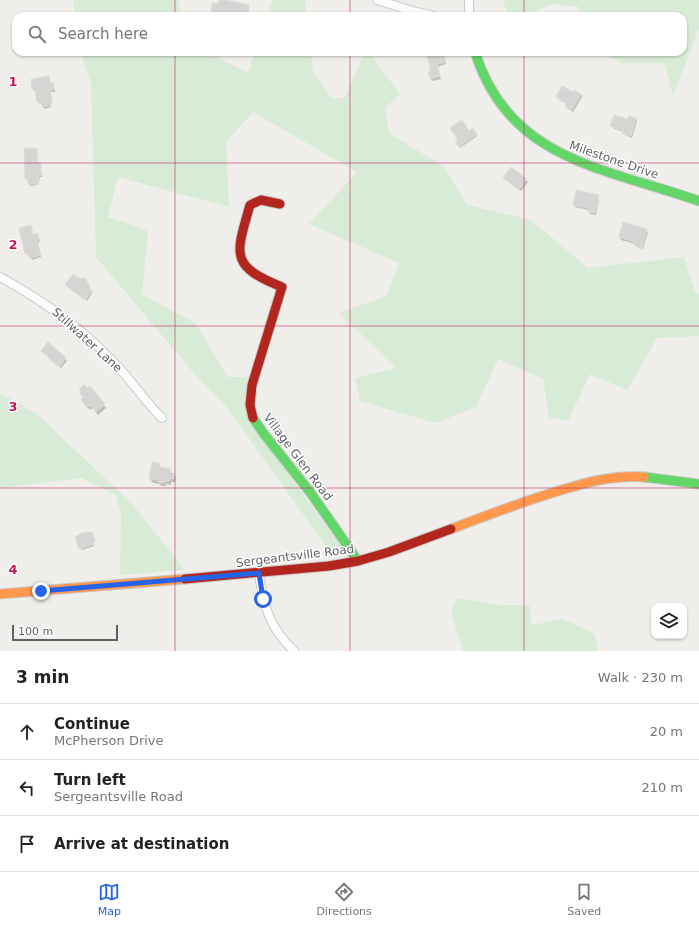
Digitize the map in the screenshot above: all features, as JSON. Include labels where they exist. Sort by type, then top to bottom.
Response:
[{"type":"street","points":[[377,0],[416,12]]},
{"type":"street","points":[[469,0],[469,12]]},
{"type":"street","name":"Milestone Drive","points":[[476,56],[485,80],[496,99],[516,122],[540,142],[560,154],[582,163],[699,200]]},
{"type":"street","name":"Village Glen Road","points":[[280,204],[259,199],[250,204],[240,248],[241,261],[248,270],[257,276],[282,287],[253,378],[251,410],[253,417],[262,431],[295,471],[358,561]]},
{"type":"street","name":"Stillwater Lane","points":[[0,277],[45,303],[71,323],[120,369],[150,406],[162,418]]},
{"type":"street","name":"Sergeantsville Road","points":[[0,594],[329,566],[358,561],[389,552],[541,495],[584,483],[610,478],[635,476],[670,479],[699,484]]},
{"type":"street","points":[[259,573],[266,611],[279,634],[294,651]]},
{"type":"green space","points":[[73,0],[178,0],[180,12],[74,12]]},
{"type":"green space","points":[[305,0],[306,12],[268,12],[272,1]]},
{"type":"green space","points":[[503,0],[699,0],[699,28],[673,95],[664,63],[622,63],[608,56],[687,56],[687,12],[579,12],[579,7],[553,4],[531,12],[507,12]]},
{"type":"green space","points":[[81,56],[215,56],[248,73],[254,56],[311,56],[313,71],[332,99],[345,97],[363,56],[372,56],[400,94],[385,108],[389,133],[443,166],[467,205],[531,220],[588,268],[684,257],[695,292],[699,294],[699,336],[657,338],[627,390],[590,374],[568,421],[549,417],[543,379],[498,359],[476,407],[435,423],[360,401],[355,378],[396,368],[339,313],[386,296],[399,263],[309,224],[357,172],[253,112],[226,142],[229,207],[118,177],[108,217],[148,230],[142,294],[195,323],[228,377],[249,377],[249,419],[346,554],[333,556],[226,406],[197,377],[96,257],[91,83]]},
{"type":"green space","points":[[0,393],[36,413],[132,504],[185,570],[120,575],[121,514],[116,495],[81,478],[0,488]]},
{"type":"green space","points":[[457,598],[501,605],[529,605],[532,625],[563,619],[595,634],[598,651],[463,651],[451,613]]},
{"type":"building","points":[[219,0],[226,0],[249,5],[248,12],[211,12],[212,3],[218,4]]},
{"type":"building","points":[[427,56],[444,56],[446,62],[437,64],[440,76],[430,79],[428,72],[431,71]]},
{"type":"building","points":[[49,76],[50,83],[53,82],[54,90],[50,90],[52,100],[50,101],[51,105],[42,107],[41,102],[37,102],[35,88],[32,89],[31,79]]},
{"type":"building","points":[[562,86],[573,92],[574,90],[581,94],[572,110],[565,106],[567,103],[556,97]]},
{"type":"building","points":[[614,115],[628,119],[629,116],[636,118],[631,136],[622,133],[623,130],[610,126]]},
{"type":"building","points":[[462,120],[469,131],[473,128],[477,134],[459,147],[455,142],[458,140],[450,128]]},
{"type":"building","points":[[24,148],[37,148],[37,163],[41,162],[41,175],[39,175],[38,184],[28,184],[28,179],[25,179]]},
{"type":"building","points":[[511,167],[527,179],[519,190],[503,178]]},
{"type":"building","points":[[576,190],[599,195],[595,213],[588,212],[589,208],[573,205]]},
{"type":"building","points":[[623,222],[647,229],[642,248],[634,245],[635,242],[619,237]]},
{"type":"building","points":[[31,225],[33,234],[38,233],[39,239],[37,240],[41,255],[30,258],[29,254],[25,254],[19,228]]},
{"type":"building","points":[[73,274],[81,279],[82,277],[87,280],[86,282],[90,285],[89,288],[92,290],[85,300],[65,285]]},
{"type":"building","points":[[48,342],[66,358],[59,367],[41,351]]},
{"type":"building","points":[[84,384],[87,388],[90,386],[105,404],[96,412],[90,405],[87,408],[81,399],[83,397],[80,394],[81,392],[79,389]]},
{"type":"building","points":[[152,462],[159,463],[159,467],[171,469],[170,472],[174,473],[174,479],[169,478],[169,481],[165,481],[164,483],[158,482],[158,480],[149,479]]},
{"type":"building","points":[[92,532],[94,544],[79,549],[75,537],[82,533]]},
{"type":"traffic: fast","points":[[477,56],[491,88],[511,117],[536,138],[565,155],[596,168],[699,201]]},
{"type":"traffic: fast","points":[[253,418],[310,492],[358,561]]},
{"type":"traffic: fast","points":[[644,477],[699,484]]},
{"type":"traffic: slow","points":[[451,529],[526,501],[581,484],[617,477],[644,477]]},
{"type":"traffic: slow","points":[[0,594],[185,579]]},
{"type":"traffic: jam","points":[[253,418],[250,405],[252,385],[282,287],[253,272],[245,265],[241,256],[240,247],[250,205],[261,200],[280,204]]},
{"type":"traffic: jam","points":[[185,579],[329,566],[358,561],[389,552],[451,529]]},
{"type":"route","points":[[41,591],[259,573],[263,599]]}]
